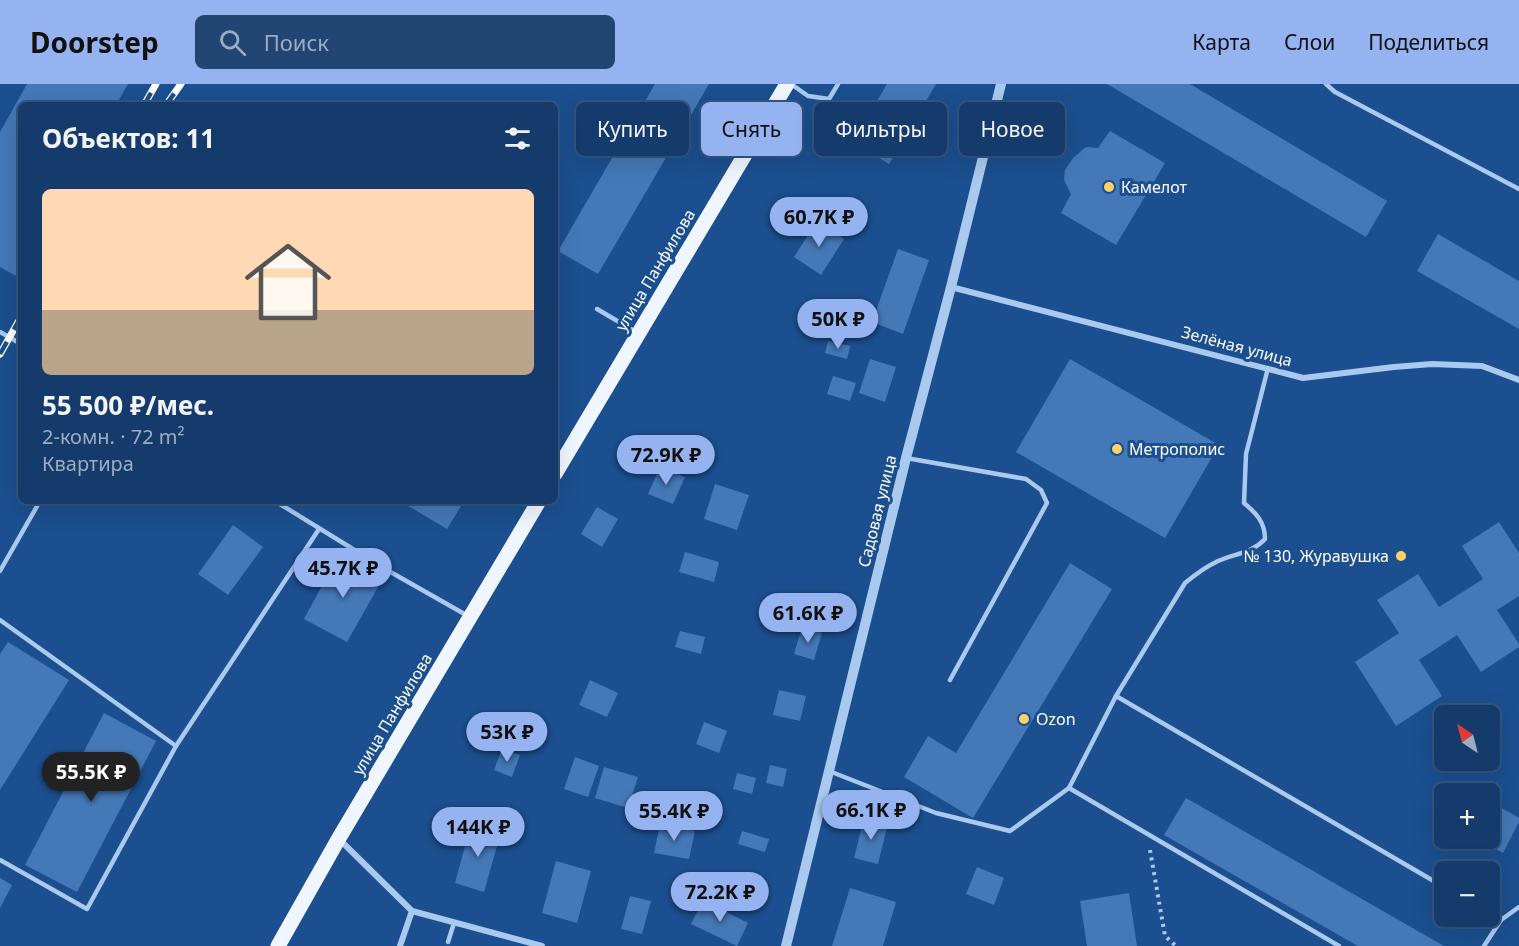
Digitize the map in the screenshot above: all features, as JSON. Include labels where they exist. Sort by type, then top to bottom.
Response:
[{"type":"main road","name":"улица Панфилова","points":[[558,469],[789,84]]},
{"type":"main road","name":"улица Панфилова","points":[[278,946],[339,838],[537,504]]},
{"type":"street","name":"Садовая улица","points":[[786,946],[1001,84]]},
{"type":"street","name":"Зелёная улица","points":[[951,287],[1303,378],[1432,364],[1482,366],[1519,380]]},
{"type":"street","points":[[339,838],[412,911],[542,946]]},
{"type":"street","points":[[400,946],[412,911]]},
{"type":"lane","points":[[789,84],[808,96],[829,99],[838,84]]},
{"type":"lane","points":[[1326,84],[1335,92],[1519,189]]},
{"type":"lane","points":[[597,309],[638,333]]},
{"type":"lane","points":[[0,332],[18,342]]},
{"type":"lane","points":[[829,771],[936,813],[1010,831],[1069,788],[1116,696],[1185,583],[1201,569],[1256,548],[1265,539],[1265,527],[1255,512],[1244,503],[1246,454],[1268,368]]},
{"type":"lane","points":[[906,458],[1026,478],[1041,490],[1047,503],[950,680]]},
{"type":"lane","points":[[0,571],[38,504]]},
{"type":"lane","points":[[280,504],[319,530],[470,617]]},
{"type":"lane","points":[[0,860],[87,909],[176,746],[319,530]]},
{"type":"lane","points":[[0,620],[176,746]]},
{"type":"lane","points":[[1116,696],[1434,881]]},
{"type":"lane","points":[[1069,788],[1339,946]]},
{"type":"lane","points":[[1484,946],[1501,920],[1519,906]]},
{"type":"lane","points":[[448,942],[454,923]]},
{"type":"path","points":[[1148,835],[1165,936],[1176,946]]},
{"type":"building","points":[[27,84],[128,84],[118,102],[18,102],[18,277],[0,267],[0,132]]},
{"type":"building","points":[[655,84],[709,84],[689,118],[689,102],[645,102]]},
{"type":"building","points":[[887,84],[936,84],[925,102],[876,102]]},
{"type":"building","points":[[1107,84],[1190,84],[1387,201],[1366,237]]},
{"type":"building","name":"Камелот","points":[[1110,131],[1165,163],[1116,245],[1061,213],[1071,194],[1064,180],[1065,170],[1073,158],[1086,147],[1098,148]]},
{"type":"building","points":[[613,156],[667,156],[598,274],[558,251]]},
{"type":"building","points":[[876,156],[894,156],[889,164]]},
{"type":"building","points":[[817,221],[844,239],[821,275],[794,257]]},
{"type":"building","points":[[1438,234],[1519,281],[1519,329],[1417,271]]},
{"type":"building","points":[[898,249],[929,260],[903,334],[872,322]]},
{"type":"building","points":[[828,341],[850,346],[847,359],[825,353]]},
{"type":"building","points":[[870,359],[896,367],[885,402],[859,393]]},
{"type":"building","name":"Метрополис","points":[[1070,359],[1219,445],[1165,538],[1016,452]]},
{"type":"building","points":[[833,376],[856,383],[850,401],[827,394]]},
{"type":"building","points":[[660,467],[685,477],[673,504],[648,494]]},
{"type":"building","points":[[715,484],[749,495],[737,530],[704,519]]},
{"type":"building","points":[[405,504],[462,504],[447,529]]},
{"type":"building","points":[[597,507],[618,519],[602,547],[581,534]]},
{"type":"building","points":[[1499,522],[1519,553],[1519,596],[1497,610],[1519,647],[1481,672],[1457,635],[1419,660],[1442,696],[1396,726],[1355,662],[1399,633],[1377,600],[1418,574],[1439,607],[1483,579],[1462,546]]},
{"type":"building","points":[[233,525],[263,547],[228,595],[198,574]]},
{"type":"building","points":[[685,552],[719,562],[714,582],[679,572]]},
{"type":"building","points":[[338,556],[382,580],[347,642],[304,619]]},
{"type":"building","points":[[1070,563],[1112,589],[973,818],[904,777],[928,736],[956,753]]},
{"type":"building","points":[[802,627],[822,633],[814,660],[794,654]]},
{"type":"building","points":[[680,631],[705,637],[701,654],[675,647]]},
{"type":"building","points":[[8,642],[69,680],[0,790],[0,654]]},
{"type":"building","points":[[590,680],[618,693],[607,717],[579,705]]},
{"type":"building","points":[[779,690],[806,696],[800,721],[773,715]]},
{"type":"building","points":[[104,713],[156,741],[77,892],[25,865]]},
{"type":"building","points":[[704,722],[727,731],[719,753],[696,744]]},
{"type":"building","points":[[502,749],[520,755],[512,777],[494,770]]},
{"type":"building","points":[[575,757],[599,766],[588,797],[564,789]]},
{"type":"building","points":[[770,765],[787,769],[783,787],[766,783]]},
{"type":"building","points":[[604,767],[638,777],[628,808],[595,798]]},
{"type":"building","points":[[737,773],[756,778],[752,794],[733,789]]},
{"type":"building","points":[[1186,798],[1444,946],[1358,946],[1164,835]]},
{"type":"building","points":[[1500,807],[1519,818],[1503,853],[1496,849],[1500,849]]},
{"type":"building","points":[[864,818],[888,823],[878,864],[854,858]]},
{"type":"building","points":[[471,824],[501,832],[484,892],[455,883]]},
{"type":"building","points":[[660,824],[695,831],[689,859],[654,853]]},
{"type":"building","points":[[742,831],[769,839],[765,852],[738,844]]},
{"type":"building","points":[[556,861],[591,871],[577,923],[542,913]]},
{"type":"building","points":[[977,867],[1004,878],[994,905],[966,894]]},
{"type":"building","points":[[0,878],[12,885],[0,908]]},
{"type":"building","points":[[850,888],[896,902],[883,946],[832,946]]},
{"type":"building","points":[[1129,893],[1137,946],[1087,946],[1080,901]]},
{"type":"building","points":[[630,896],[651,901],[642,934],[621,929]]},
{"type":"building","points":[[703,900],[748,923],[737,946],[691,924]]},
{"type":"railway","points":[[146,102],[156,84]]},
{"type":"railway","points":[[168,102],[181,84]]},
{"type":"railway","points":[[0,354],[18,322]]},
{"type":"place","name":"Камелот","points":[[1109,187]]},
{"type":"place","name":"Метрополис","points":[[1117,449]]},
{"type":"place","name":"№ 130, Журавушка","points":[[1401,556]]},
{"type":"place","name":"Ozon","points":[[1024,719]]}]
